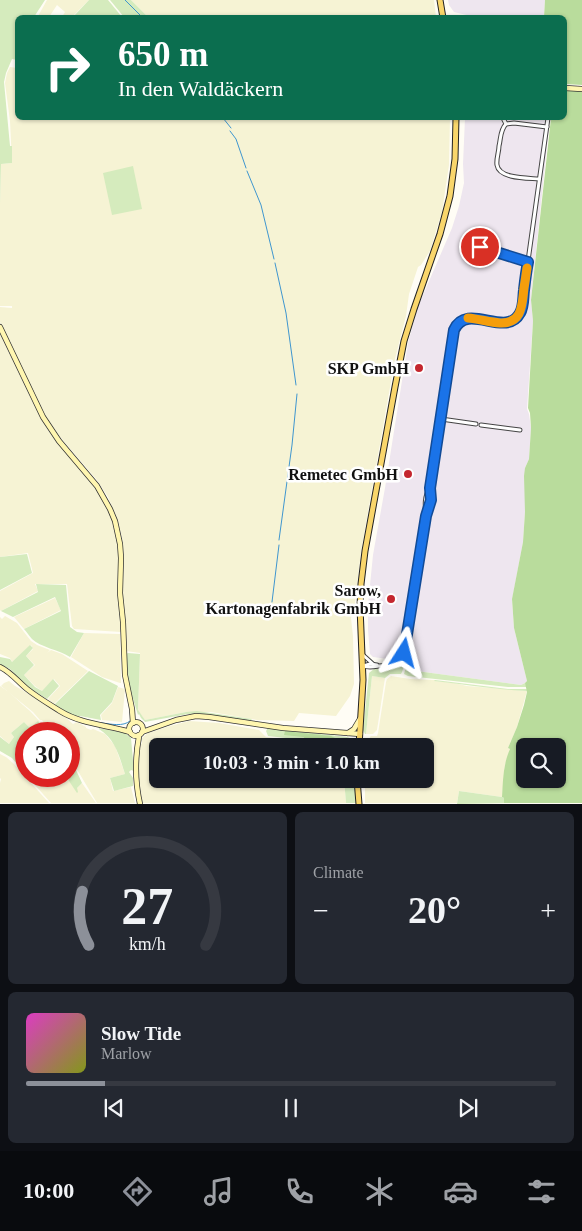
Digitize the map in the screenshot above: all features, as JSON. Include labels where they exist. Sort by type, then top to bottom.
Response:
[{"type":"main road","points":[[440,0],[442,15]]},
{"type":"main road","points":[[360,738],[363,680],[360,601],[367,536],[404,341],[449,202],[455,159],[456,120]]},
{"type":"main road","points":[[358,788],[359,804]]},
{"type":"street","points":[[567,88],[582,89]]},
{"type":"street","points":[[504,120],[506,124]]},
{"type":"street","points":[[363,666],[395,664],[404,655],[426,516],[426,499],[430,488],[455,326],[468,318],[504,323],[517,317],[521,311],[548,120]]},
{"type":"street","points":[[539,179],[507,176],[501,173],[498,160],[502,130],[506,124],[514,123],[547,127]]},
{"type":"street","points":[[480,247],[528,262]]},
{"type":"street","points":[[0,327],[43,417],[59,441],[97,486],[115,521],[120,551],[119,584],[125,675],[132,709],[132,734],[137,749]]},
{"type":"street","points":[[441,419],[476,424]]},
{"type":"street","points":[[481,425],[520,430]]},
{"type":"street","points":[[362,654],[372,666]]},
{"type":"street","points":[[363,680],[372,666]]},
{"type":"street","points":[[0,667],[27,689],[68,716],[118,728],[132,734],[141,733],[161,724],[189,717],[203,716],[283,728],[360,734]]},
{"type":"street","points":[[132,709],[141,724],[137,749],[136,780],[140,804]]},
{"type":"street","points":[[348,734],[354,729],[361,718]]},
{"type":"street","points":[[118,728],[131,724],[161,724]]},
{"type":"street","points":[[348,734],[354,738]]},
{"type":"shaded area","points":[[47,0],[89,0],[74,15],[63,15],[65,12],[57,5],[50,15],[39,15]]},
{"type":"shaded area","points":[[131,0],[434,0],[436,15],[146,15]]},
{"type":"shaded area","points":[[448,0],[545,0],[544,15],[467,15],[454,12]]},
{"type":"shaded area","points":[[10,67],[15,68],[15,120],[450,120],[449,165],[442,212],[430,251],[418,267],[409,294],[406,316],[395,359],[361,552],[355,603],[351,618],[354,684],[350,696],[336,716],[299,713],[294,721],[257,720],[211,712],[186,712],[145,720],[138,711],[140,653],[126,651],[121,587],[122,538],[116,516],[108,497],[96,479],[44,415],[0,322],[0,307],[12,308],[12,306],[0,306],[1,164],[12,163],[10,121],[5,83]]},
{"type":"shaded area","points":[[465,120],[550,120],[531,300],[533,321],[527,409],[531,428],[529,459],[525,468],[523,542],[512,600],[514,628],[527,681],[521,685],[409,670],[409,665],[400,665],[395,660],[373,657],[370,654],[368,605],[373,555],[408,343],[417,309],[452,228],[459,206],[464,183]]},
{"type":"shaded area","points":[[0,333],[48,430],[70,458],[95,484],[112,519],[118,540],[121,632],[74,629],[72,626],[67,584],[35,584],[38,591],[0,610],[0,591],[33,573],[28,553],[0,557]]},
{"type":"shaded area","points":[[55,598],[61,610],[24,629],[14,617]]},
{"type":"shaded area","points":[[5,616],[17,623],[31,641],[50,650],[47,653],[51,650],[62,654],[88,671],[54,704],[48,699],[60,686],[54,679],[42,691],[24,675],[35,665],[26,656],[33,649],[31,645],[12,662],[10,658],[0,654],[0,617],[2,619]]},
{"type":"shaded area","points":[[84,633],[120,634],[121,683],[102,677],[71,657]]},
{"type":"shaded area","points":[[372,676],[385,678],[377,730],[373,734],[366,734]]},
{"type":"shaded area","points":[[391,676],[435,680],[467,686],[527,691],[517,727],[508,748],[510,749],[505,765],[502,797],[459,791],[457,803],[365,803],[365,788],[434,788],[434,738],[370,738],[371,736],[377,736],[378,733],[387,679]]},
{"type":"shaded area","points":[[9,681],[71,722],[43,722],[1,686]]},
{"type":"shaded area","points":[[0,686],[9,692],[40,722],[15,722],[15,730],[11,733],[14,737],[9,744],[0,736]]},
{"type":"shaded area","points":[[118,687],[125,689],[122,722],[102,720],[101,715],[112,703]]},
{"type":"shaded area","points":[[189,721],[219,723],[259,730],[266,737],[274,738],[149,738],[149,788],[345,788],[346,803],[140,803],[137,749],[142,743],[142,738],[148,733]]},
{"type":"shaded area","points":[[80,724],[86,728],[105,734],[115,746],[125,774],[110,778],[113,791],[131,787],[135,803],[97,803],[80,774]]},
{"type":"shaded area","points":[[0,754],[15,765],[15,787],[35,787],[49,803],[0,803]]},
{"type":"shaded area","points":[[82,783],[96,803],[51,803],[37,787],[77,788]]},
{"type":"green space","points":[[0,0],[45,0],[35,15],[15,15],[15,60],[12,59],[4,82],[10,146],[12,146],[12,163],[1,164],[0,204]]},
{"type":"green space","points":[[89,0],[108,0],[120,15],[75,15]]},
{"type":"green space","points":[[110,0],[131,0],[146,15],[122,15]]},
{"type":"green space","points":[[545,0],[582,0],[582,85],[567,84],[567,15],[544,15]]},
{"type":"green space","points":[[567,89],[582,90],[582,803],[504,803],[504,798],[502,797],[506,761],[510,749],[508,748],[517,727],[527,692],[525,683],[527,681],[514,628],[512,599],[523,542],[525,512],[524,476],[529,459],[531,428],[528,408],[533,321],[531,300],[551,120],[567,120]]},
{"type":"green space","points":[[133,166],[142,209],[112,215],[103,173]]},
{"type":"green space","points":[[27,554],[32,573],[0,590],[0,557]]},
{"type":"green space","points":[[36,584],[66,585],[70,627],[77,632],[84,633],[70,657],[35,642],[24,629],[61,611],[55,597],[13,617],[1,611],[38,592]]},
{"type":"green space","points":[[30,645],[33,648],[26,656],[34,665],[24,675],[35,687],[42,691],[53,679],[59,686],[47,699],[26,686],[10,669],[0,665],[0,657],[10,659],[12,662]]},
{"type":"green space","points":[[126,654],[140,654],[138,710],[145,720],[197,711],[252,719],[250,721],[188,714],[145,722],[138,715],[126,675]]},
{"type":"green space","points":[[400,665],[404,666],[401,674],[390,674],[385,678],[372,676],[365,734],[363,730],[369,673],[374,669],[392,668]]},
{"type":"green space","points":[[409,665],[409,670],[521,685],[525,683],[527,687],[508,687],[408,676],[404,674],[406,667]]},
{"type":"green space","points":[[89,671],[118,686],[112,702],[100,715],[101,720],[77,717],[54,705]]},
{"type":"green space","points":[[434,681],[508,689],[527,689],[527,691],[504,689]]},
{"type":"green space","points":[[99,728],[125,733],[131,738],[134,771],[131,770],[129,772],[133,778],[133,786],[114,791],[110,778],[125,774],[113,743]]},
{"type":"green space","points":[[268,728],[350,738],[313,738],[285,735],[304,738],[286,738],[268,736],[266,731]]},
{"type":"green space","points":[[15,730],[15,762],[0,751],[0,737],[9,744],[14,737],[11,733]]},
{"type":"green space","points":[[285,731],[335,738],[304,738],[284,735]]},
{"type":"green space","points":[[345,788],[355,788],[356,803],[346,803]]},
{"type":"green space","points":[[459,791],[502,797],[504,798],[504,803],[457,804]]},
{"type":"waterway","points":[[125,0],[140,15]]},
{"type":"waterway","points":[[225,120],[231,128]]},
{"type":"waterway","points":[[230,131],[236,139],[246,168]]},
{"type":"waterway","points":[[247,171],[261,205],[274,259]]},
{"type":"waterway","points":[[275,263],[286,313],[296,385]]},
{"type":"waterway","points":[[279,540],[297,394]]},
{"type":"waterway","points":[[272,602],[279,545]]},
{"type":"waterway","points":[[102,723],[120,725],[130,721]]},
{"type":"slow traffic","points":[[468,318],[504,323],[517,317],[521,311],[527,268]]},
{"type":"place","name":"SKP GmbH","points":[[419,368]]},
{"type":"place","name":"Remetec GmbH","points":[[408,474]]},
{"type":"place","name":"Sarow, Kartonagenfabrik GmbH","points":[[391,599]]},
{"type":"route","points":[[404,653],[426,516],[431,500],[430,488],[455,326],[468,318],[500,323],[506,322],[516,318],[521,311],[528,262],[480,247]]}]
